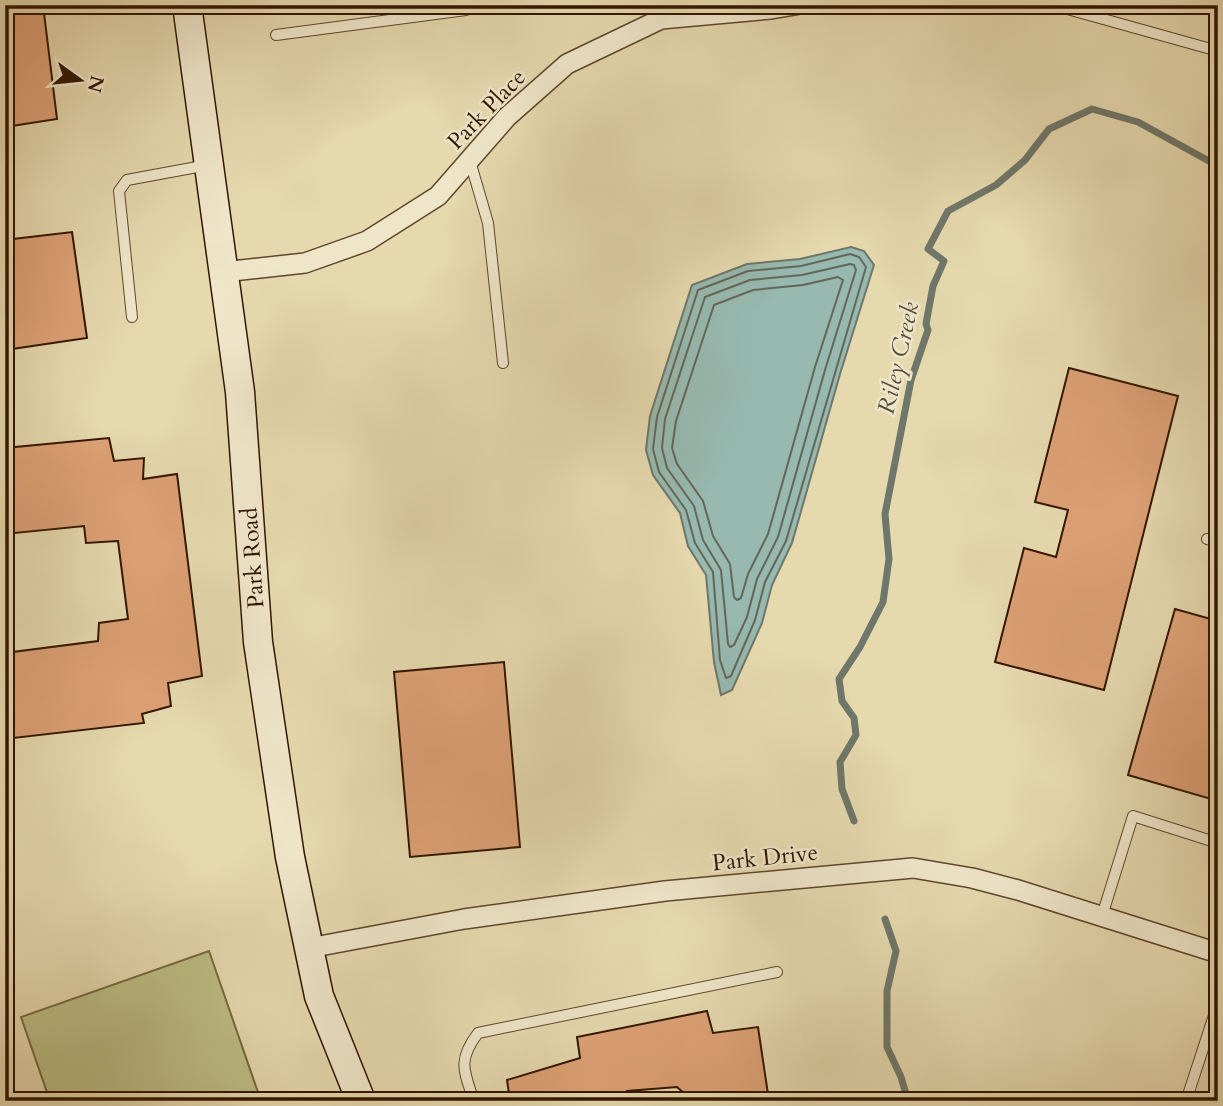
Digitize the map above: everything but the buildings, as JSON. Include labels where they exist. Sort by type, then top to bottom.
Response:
[{"type":"street","name":"Park Road","points":[[187,5],[240,392],[258,642],[290,857],[319,996],[361,1101]]},
{"type":"street","name":"Park Place","points":[[223,272],[305,263],[367,241],[438,196],[507,117],[568,64],[661,19],[794,5]]},
{"type":"street","name":"Park Drive","points":[[309,948],[464,919],[652,892],[913,868],[972,878],[1218,953]]},
{"type":"lane","points":[[1052,5],[1218,51]]},
{"type":"lane","points":[[276,35],[466,10]]},
{"type":"lane","points":[[470,160],[488,223],[503,363]]},
{"type":"lane","points":[[132,317],[119,191],[127,180],[209,165]]},
{"type":"lane","points":[[1102,916],[1133,816],[1218,843]]},
{"type":"lane","points":[[474,1101],[463,1067],[467,1048],[478,1033],[777,972]]},
{"type":"lane","points":[[1186,1101],[1218,1003]]},
{"type":"green space","points":[[209,951],[261,1101],[50,1101],[21,1017]]},
{"type":"water","points":[[851,247],[864,251],[874,265],[792,543],[772,585],[762,623],[732,690],[721,695],[714,662],[706,575],[688,546],[680,513],[653,475],[646,450],[650,416],[692,285],[747,264],[800,259]]},
{"type":"waterway","name":"Riley Creek","points":[[854,821],[842,789],[840,762],[856,735],[854,718],[842,701],[839,679],[860,647],[883,602],[889,559],[885,514],[911,380],[928,330],[926,324],[933,286],[944,261],[928,249],[948,211],[996,185],[1025,160],[1049,129],[1092,109],[1138,122],[1218,166]]},
{"type":"waterway","name":"Riley Creek","points":[[885,919],[896,951],[887,991],[887,1047],[901,1077],[908,1101]]}]
